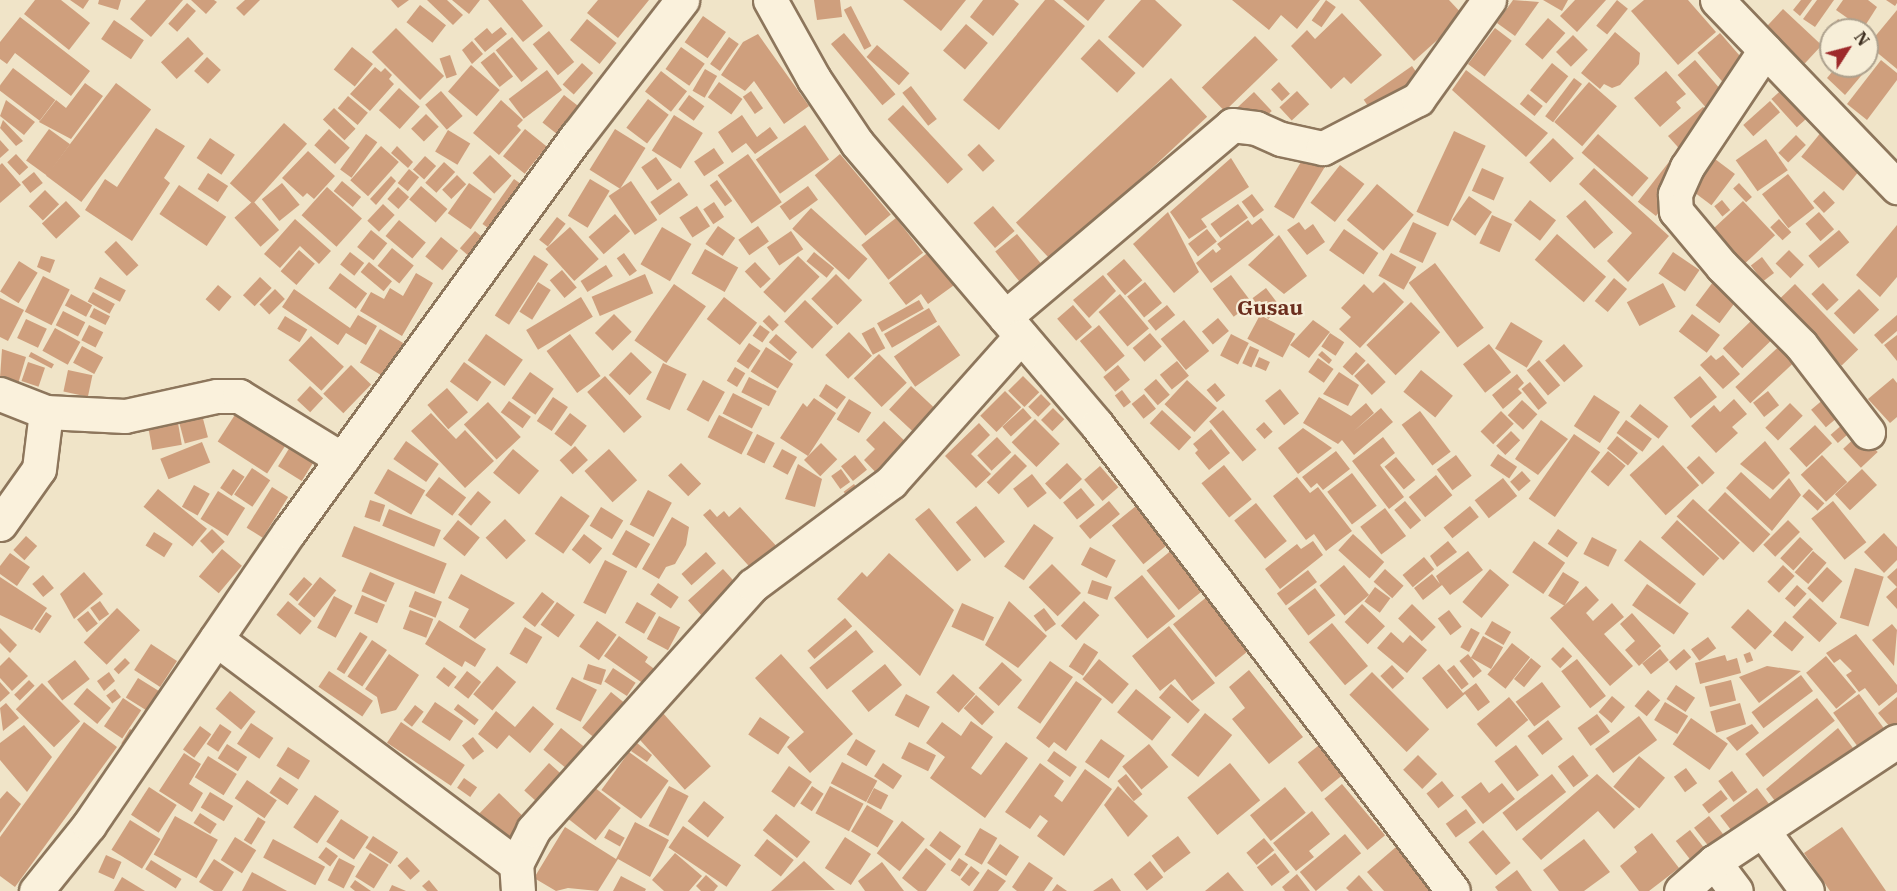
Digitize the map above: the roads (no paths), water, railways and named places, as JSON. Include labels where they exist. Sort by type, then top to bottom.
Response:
[{"type":"street","points":[[36,891],[89,825],[342,459],[577,136],[682,0]]},
{"type":"street","points":[[770,0],[814,79],[858,143],[1104,434],[1453,891]]},
{"type":"street","points":[[216,639],[517,877],[533,830],[753,585],[891,482],[1013,326],[1232,125],[1256,128],[1281,139],[1323,148],[1418,99],[1490,0]]},
{"type":"street","points":[[1717,0],[1897,188]]},
{"type":"street","points":[[1765,50],[1688,167],[1674,194],[1676,211],[1722,266],[1801,345],[1868,432]]},
{"type":"street","points":[[0,394],[46,412],[124,416],[218,396],[239,396],[342,459]]},
{"type":"street","points":[[0,524],[39,469],[46,412]]},
{"type":"street","points":[[1682,891],[1714,862],[1897,741]]},
{"type":"street","points":[[1763,831],[1807,891]]},
{"type":"street","points":[[1714,862],[1736,891]]},
{"type":"district","name":"Gusau","points":[[1270,307]]}]
